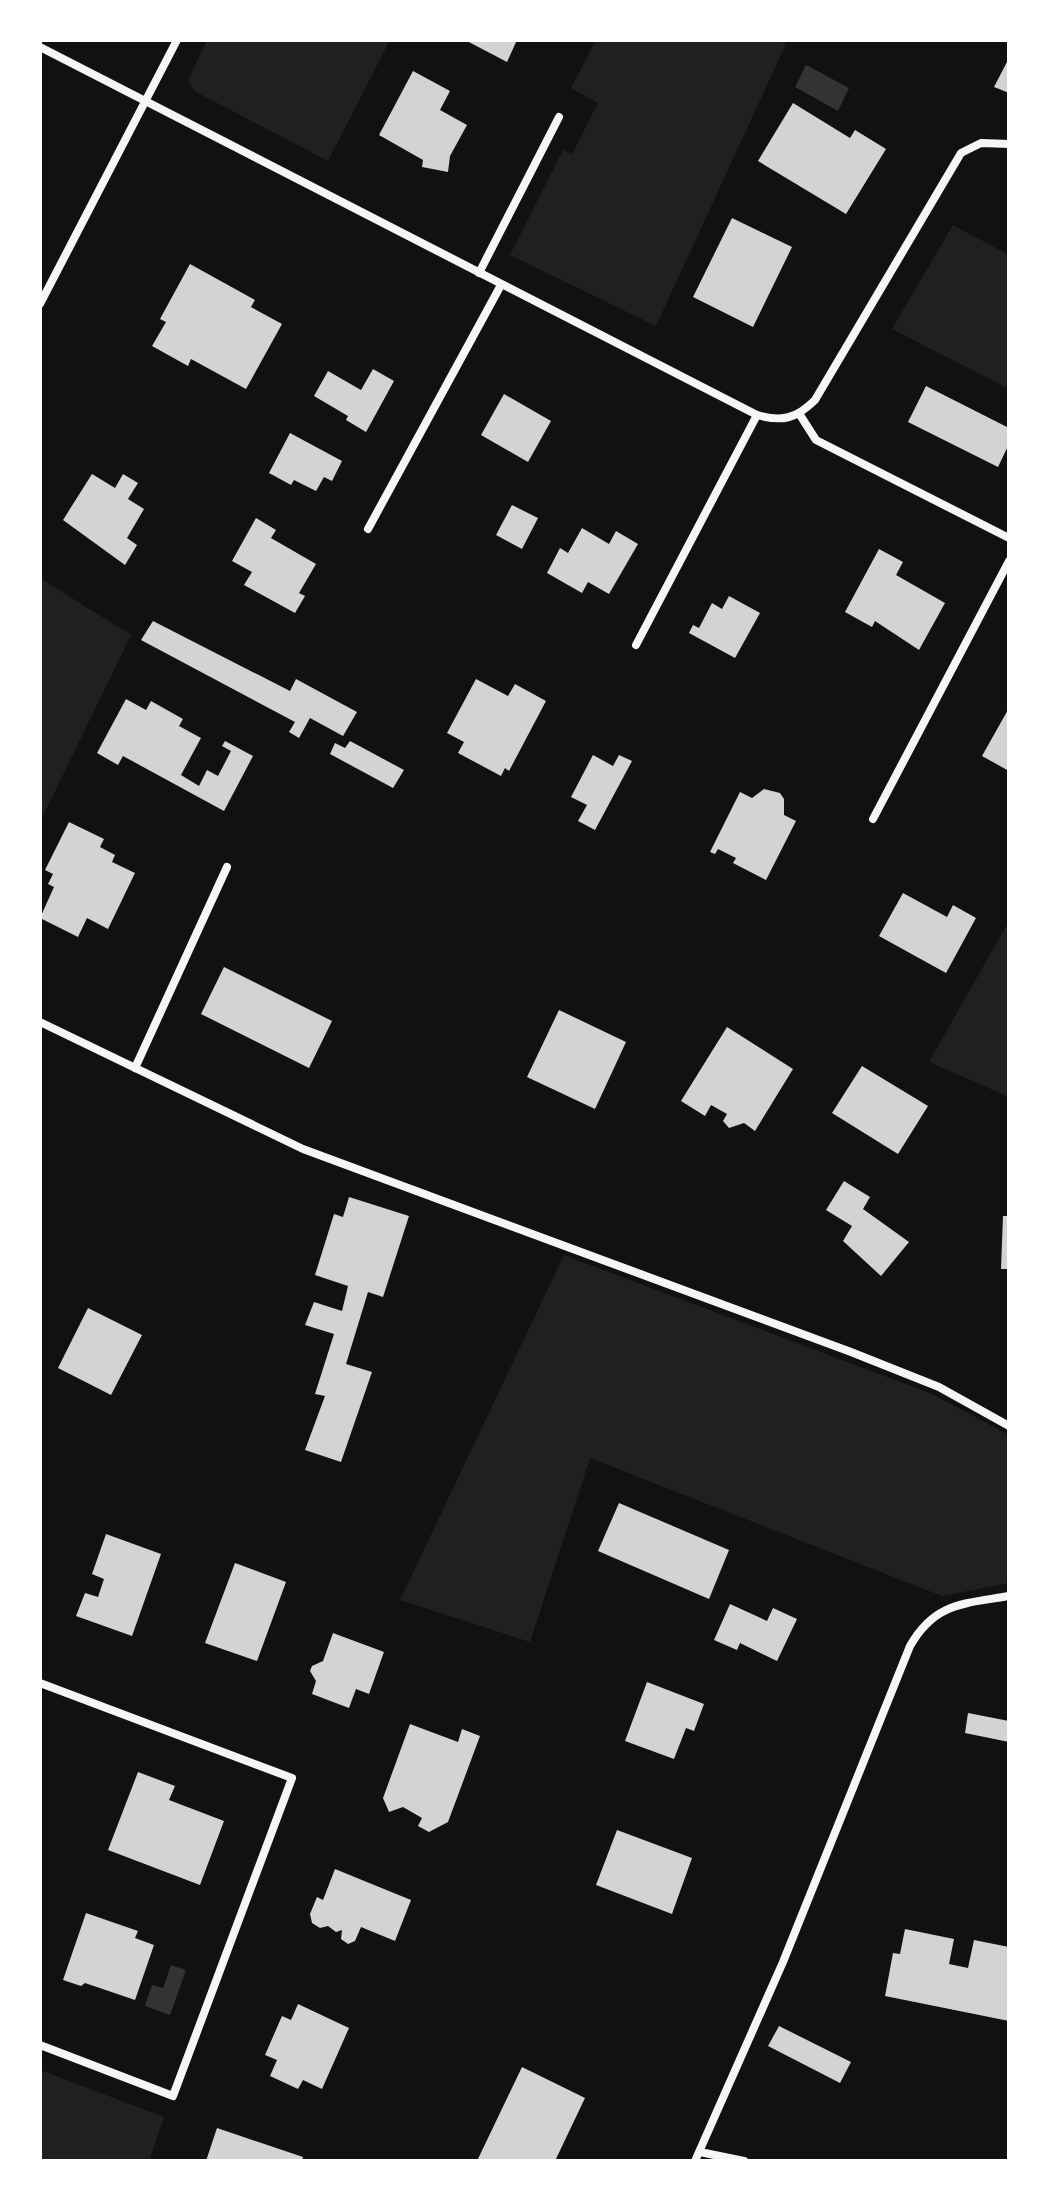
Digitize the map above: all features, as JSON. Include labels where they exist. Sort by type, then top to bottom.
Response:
[{"type":"street","points":[[40,304],[177,40]]},
{"type":"street","points":[[40,47],[757,415],[778,420],[800,415],[815,400],[961,153],[981,143],[1009,144]]},
{"type":"street","points":[[479,273],[559,117]]},
{"type":"street","points":[[368,529],[501,285]]},
{"type":"street","points":[[636,645],[757,415]]},
{"type":"street","points":[[800,415],[816,440],[1009,538]]},
{"type":"street","points":[[873,819],[1009,561]]},
{"type":"street","points":[[135,1068],[227,867]]},
{"type":"street","points":[[40,1022],[303,1149],[851,1352],[939,1387],[1009,1426]]},
{"type":"street","points":[[744,2161],[698,2157],[783,1962],[910,1646],[932,1616],[954,1605],[1009,1596]]},
{"type":"street","points":[[40,1683],[292,1778],[173,2096],[40,2045]]},
{"type":"shaded area","points":[[207,40],[390,40],[328,161],[194,91],[188,80]]},
{"type":"shaded area","points":[[596,40],[777,40],[786,44],[656,326],[510,255],[563,150],[572,154],[598,103],[571,88]]},
{"type":"shaded area","points":[[806,65],[849,88],[838,111],[795,87]]},
{"type":"shaded area","points":[[953,225],[1009,255],[1009,389],[892,329]]},
{"type":"shaded area","points":[[40,578],[131,635],[40,822]]},
{"type":"shaded area","points":[[1009,921],[1009,1097],[929,1062]]},
{"type":"shaded area","points":[[564,1255],[932,1394],[1009,1435],[1009,1583],[942,1596],[590,1458],[530,1642],[400,1600]]},
{"type":"shaded area","points":[[171,1965],[186,1970],[170,2015],[145,2006],[152,1985],[163,1988]]},
{"type":"shaded area","points":[[40,2070],[164,2117],[149,2161],[40,2161]]},
{"type":"building","points":[[465,40],[517,40],[507,62]]},
{"type":"building","points":[[1009,58],[1009,93],[994,87]]},
{"type":"building","points":[[413,71],[450,91],[440,110],[467,125],[450,156],[448,172],[422,167],[423,160],[379,135]]},
{"type":"building","points":[[793,103],[850,138],[855,130],[886,149],[846,214],[758,161]]},
{"type":"building","points":[[732,218],[792,247],[753,327],[693,297]]},
{"type":"building","points":[[190,264],[255,300],[251,307],[282,324],[246,389],[191,359],[188,366],[152,346],[166,322],[160,319]]},
{"type":"building","points":[[373,369],[394,381],[366,432],[346,420],[348,416],[314,396],[328,371],[361,390]]},
{"type":"building","points":[[926,386],[1009,428],[1009,444],[998,467],[908,422]]},
{"type":"building","points":[[504,394],[551,421],[528,462],[481,435]]},
{"type":"building","points":[[290,433],[342,461],[332,481],[324,477],[316,491],[294,480],[291,485],[269,473]]},
{"type":"building","points":[[92,474],[115,488],[123,474],[138,483],[128,499],[144,509],[127,538],[137,545],[125,565],[63,520]]},
{"type":"building","points":[[512,505],[538,518],[522,549],[496,535]]},
{"type":"building","points":[[256,518],[276,530],[271,538],[316,564],[299,593],[305,596],[295,613],[244,585],[252,572],[232,561]]},
{"type":"building","points":[[582,528],[609,544],[616,531],[638,544],[609,594],[588,582],[582,593],[547,573],[560,548],[568,553]]},
{"type":"building","points":[[879,549],[903,562],[896,575],[945,603],[919,650],[875,621],[872,627],[845,612]]},
{"type":"building","points":[[729,596],[760,613],[735,658],[689,633],[693,625],[699,628],[712,603],[722,609]]},
{"type":"building","points":[[153,621],[290,691],[296,679],[357,712],[343,736],[310,718],[299,738],[289,732],[295,722],[141,640]]},
{"type":"building","points":[[476,679],[508,696],[515,684],[546,701],[509,771],[505,768],[501,776],[458,753],[464,742],[447,733]]},
{"type":"building","points":[[126,699],[146,710],[151,701],[183,719],[179,726],[201,738],[181,775],[199,786],[207,770],[218,776],[231,751],[222,746],[225,741],[253,756],[224,811],[123,756],[118,765],[97,753]]},
{"type":"building","points":[[1009,708],[1009,771],[982,756]]},
{"type":"building","points":[[350,741],[404,770],[393,788],[330,754],[335,743],[345,748]]},
{"type":"building","points":[[593,755],[613,766],[619,755],[632,761],[595,830],[578,821],[587,805],[571,797]]},
{"type":"building","points":[[764,789],[780,793],[784,799],[784,815],[796,821],[766,880],[733,863],[736,858],[718,849],[715,854],[710,852],[740,792],[752,798]]},
{"type":"building","points":[[69,822],[104,839],[100,847],[115,855],[112,862],[135,873],[108,929],[87,918],[78,937],[40,918],[54,887],[48,884],[53,874],[45,870]]},
{"type":"building","points":[[903,893],[947,917],[953,905],[976,918],[946,973],[879,936]]},
{"type":"building","points":[[224,967],[332,1021],[309,1068],[201,1014]]},
{"type":"building","points":[[559,1010],[626,1042],[595,1109],[527,1077]]},
{"type":"building","points":[[727,1027],[793,1069],[755,1131],[744,1123],[729,1128],[723,1121],[727,1114],[711,1105],[705,1116],[681,1101]]},
{"type":"building","points":[[862,1066],[928,1106],[898,1154],[832,1113]]},
{"type":"building","points":[[844,1181],[870,1197],[863,1209],[909,1242],[881,1276],[843,1241],[852,1226],[826,1210]]},
{"type":"building","points":[[349,1197],[409,1216],[383,1297],[368,1292],[346,1364],[372,1372],[341,1462],[305,1450],[325,1396],[315,1394],[334,1334],[305,1325],[314,1302],[342,1311],[348,1286],[315,1275],[334,1214],[343,1217]]},
{"type":"building","points":[[1003,1216],[1009,1216],[1009,1269],[1001,1269]]},
{"type":"building","points":[[88,1308],[142,1335],[111,1395],[58,1368]]},
{"type":"building","points":[[619,1503],[729,1550],[709,1599],[598,1551]]},
{"type":"building","points":[[106,1534],[161,1554],[132,1636],[76,1616],[85,1593],[98,1597],[104,1579],[92,1574]]},
{"type":"building","points":[[235,1563],[286,1582],[257,1661],[205,1643]]},
{"type":"building","points":[[730,1604],[767,1621],[773,1608],[797,1619],[777,1661],[740,1643],[737,1650],[714,1640]]},
{"type":"building","points":[[333,1633],[384,1652],[369,1694],[356,1689],[349,1708],[312,1694],[316,1681],[310,1671],[312,1666],[323,1661]]},
{"type":"building","points":[[647,1682],[704,1704],[694,1731],[686,1728],[674,1759],[625,1741]]},
{"type":"building","points":[[968,1713],[1009,1721],[1009,1742],[965,1733]]},
{"type":"building","points":[[410,1724],[458,1742],[462,1729],[480,1736],[448,1822],[429,1832],[418,1826],[422,1818],[403,1807],[389,1812],[383,1798]]},
{"type":"building","points":[[138,1772],[175,1786],[169,1800],[224,1821],[200,1885],[108,1850]]},
{"type":"building","points":[[617,1830],[692,1858],[672,1914],[596,1885]]},
{"type":"building","points":[[335,1869],[411,1900],[395,1941],[361,1927],[355,1941],[348,1944],[341,1939],[342,1930],[336,1932],[328,1926],[320,1928],[312,1923],[310,1914],[317,1897],[323,1900]]},
{"type":"building","points":[[86,1913],[138,1931],[135,1938],[154,1945],[135,2000],[85,1983],[81,1986],[63,1980]]},
{"type":"building","points":[[905,1929],[954,1939],[949,1964],[968,1968],[974,1940],[1009,1947],[1009,2021],[885,1996],[893,1953],[900,1954]]},
{"type":"building","points":[[298,2004],[349,2028],[322,2089],[303,2080],[298,2089],[270,2076],[277,2060],[265,2055],[282,2016],[291,2020]]},
{"type":"building","points":[[779,2026],[851,2062],[840,2083],[768,2046]]},
{"type":"building","points":[[522,2067],[585,2098],[555,2161],[477,2161]]},
{"type":"building","points":[[217,2128],[303,2157],[302,2161],[206,2161]]}]
